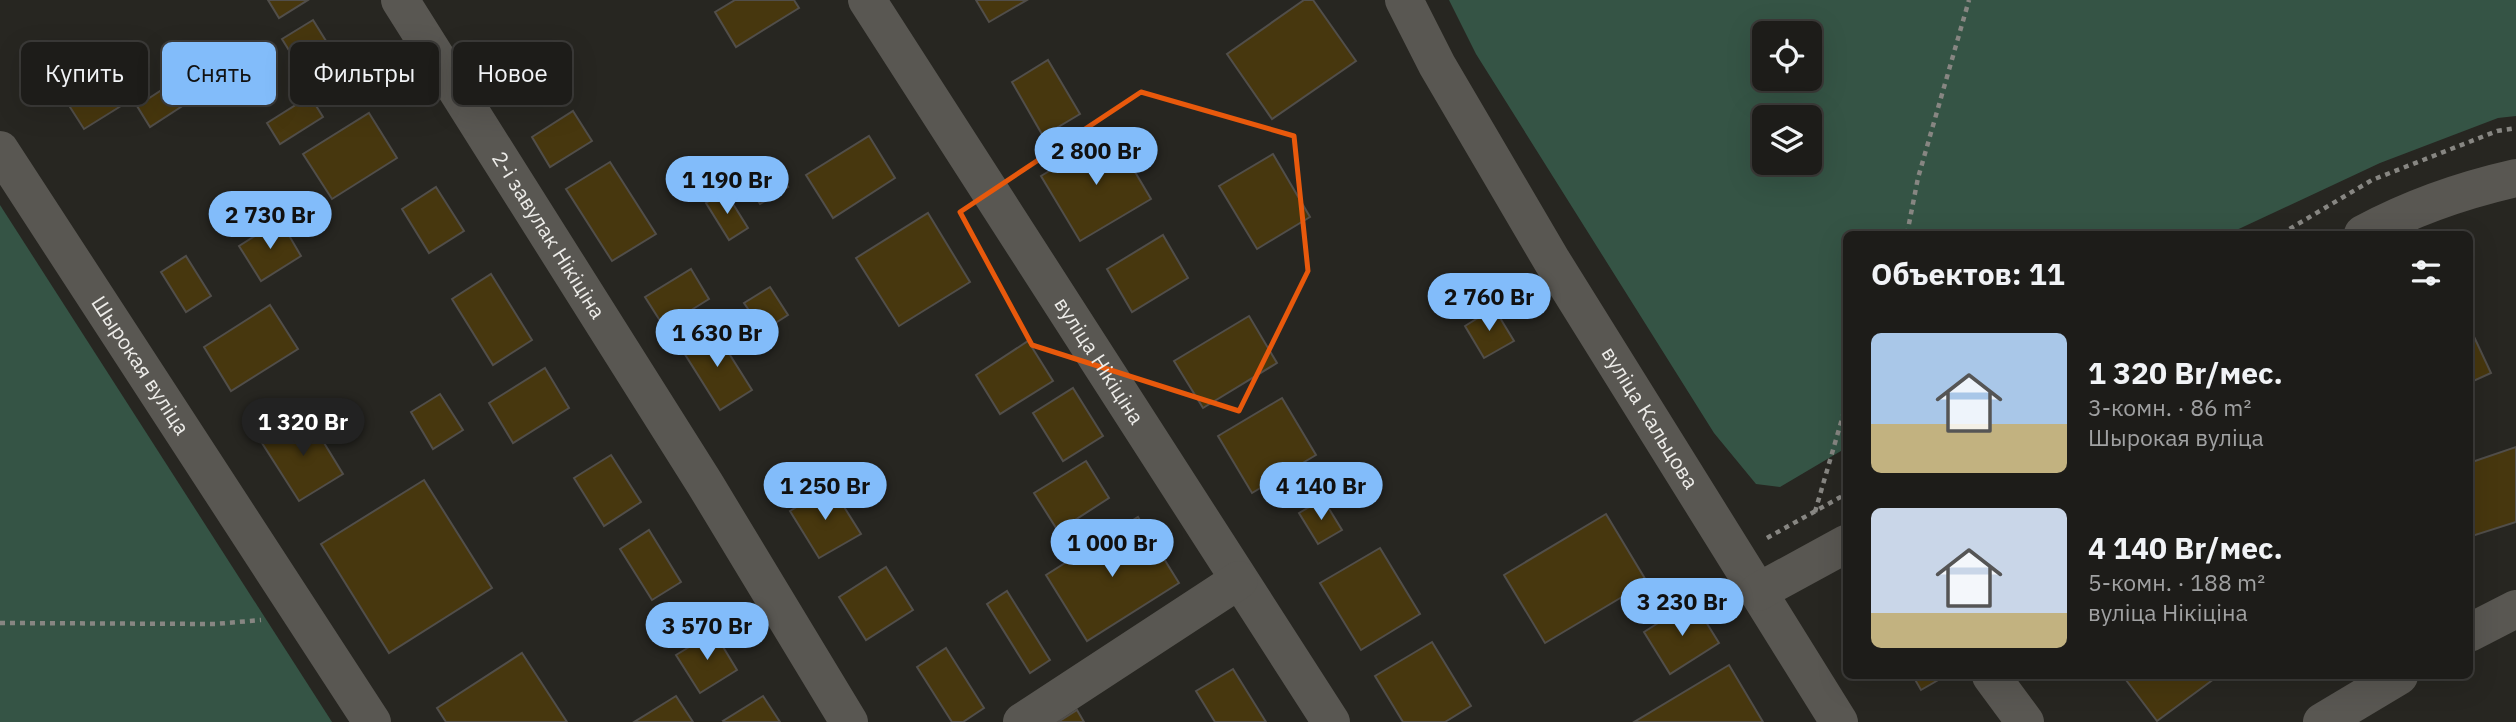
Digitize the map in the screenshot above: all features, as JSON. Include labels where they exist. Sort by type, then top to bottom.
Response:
[{"type":"street","name":"2-і завулак Нікіціна","points":[[400,0],[698,472],[849,722]]},
{"type":"street","name":"вуліца Нікіціна","points":[[867,0],[1331,722]]},
{"type":"street","name":"вуліца Кальцова","points":[[1404,0],[1437,65],[1552,261],[1839,722]]},
{"type":"street","name":"Шырокая вуліца","points":[[0,150],[372,722]]},
{"type":"street","points":[[2368,231],[2471,188],[2516,178]]},
{"type":"street","points":[[1758,592],[1843,546]]},
{"type":"street","points":[[1022,722],[1239,580]]},
{"type":"street","points":[[2473,631],[2516,609]]},
{"type":"street","points":[[1994,679],[2025,722]]},
{"type":"street","points":[[2322,722],[2394,679]]},
{"type":"path","points":[[1908,231],[1918,178],[1969,0]]},
{"type":"path","points":[[1815,513],[1843,415]]},
{"type":"path","points":[[1735,555],[1843,496]]},
{"type":"path","points":[[0,623],[215,624],[304,617]]},
{"type":"highlighted area","points":[[1141,92],[1294,136],[1308,271],[1239,411],[1032,345],[960,212]]},
{"type":"green space","points":[[1449,0],[2516,0],[2516,116],[2498,118],[2380,163],[2234,231],[1843,231],[1843,450],[1780,487],[1756,484],[1714,433],[1476,54]]},
{"type":"green space","points":[[0,205],[332,722],[0,722]]},
{"type":"building","points":[[268,0],[308,0],[279,18]]},
{"type":"building","points":[[735,0],[794,0],[799,8],[736,47],[715,12]]},
{"type":"building","points":[[976,0],[1027,0],[989,22]]},
{"type":"building","points":[[1304,0],[1313,0],[1356,61],[1272,119],[1227,54]]},
{"type":"building","points":[[313,20],[327,42],[290,42],[290,52],[282,39]]},
{"type":"building","points":[[1048,60],[1080,114],[1043,136],[1012,82]]},
{"type":"building","points":[[162,90],[162,105],[184,105],[150,127],[137,106],[148,105],[148,99]]},
{"type":"building","points":[[69,105],[123,105],[84,129]]},
{"type":"building","points":[[296,105],[316,105],[323,117],[280,144],[267,123]]},
{"type":"building","points":[[573,111],[592,141],[550,167],[532,137]]},
{"type":"building","points":[[369,113],[397,158],[332,199],[303,154]]},
{"type":"building","points":[[1112,133],[1151,199],[1080,241],[1041,176]]},
{"type":"building","points":[[869,136],[895,178],[833,218],[806,175]]},
{"type":"building","points":[[1273,154],[1310,217],[1257,249],[1219,186]]},
{"type":"building","points":[[610,162],[656,234],[612,261],[566,189]]},
{"type":"building","points":[[774,164],[788,187],[760,204],[746,181]]},
{"type":"building","points":[[436,187],[464,231],[429,253],[402,209]]},
{"type":"building","points":[[725,191],[748,228],[729,240],[706,203]]},
{"type":"building","points":[[928,213],[970,282],[899,326],[856,258]]},
{"type":"building","points":[[280,220],[301,256],[261,281],[239,246]]},
{"type":"building","points":[[1163,235],[1188,278],[1132,312],[1107,269]]},
{"type":"building","points":[[186,256],[211,296],[186,312],[161,272]]},
{"type":"building","points":[[691,269],[709,299],[664,327],[645,297]]},
{"type":"building","points":[[491,274],[532,340],[493,365],[452,299]]},
{"type":"building","points":[[770,287],[788,315],[763,331],[744,303]]},
{"type":"building","points":[[270,305],[298,349],[231,391],[204,347]]},
{"type":"building","points":[[1494,308],[1514,341],[1484,358],[1465,326]]},
{"type":"building","points":[[1249,316],[1277,363],[1203,408],[1174,361]]},
{"type":"building","points":[[713,328],[752,390],[720,410],[681,348]]},
{"type":"building","points":[[2473,335],[2491,373],[2473,381]]},
{"type":"building","points":[[1028,341],[1053,381],[1000,414],[976,375]]},
{"type":"building","points":[[545,368],[569,408],[513,443],[489,403]]},
{"type":"building","points":[[1073,388],[1103,436],[1063,461],[1033,413]]},
{"type":"building","points":[[440,394],[463,430],[433,449],[411,412]]},
{"type":"building","points":[[1282,398],[1316,455],[1252,493],[1218,436]]},
{"type":"building","points":[[307,415],[343,474],[299,501],[262,443]]},
{"type":"building","points":[[2516,447],[2516,522],[2473,536],[2473,462]]},
{"type":"building","points":[[611,455],[641,502],[604,526],[574,478]]},
{"type":"building","points":[[1086,461],[1109,498],[1058,531],[1034,493]]},
{"type":"building","points":[[424,480],[492,588],[389,653],[321,544]]},
{"type":"building","points":[[831,486],[861,534],[819,558],[790,511]]},
{"type":"building","points":[[1323,499],[1342,530],[1318,544],[1299,513]]},
{"type":"building","points":[[1606,514],[1647,582],[1545,643],[1504,575]]},
{"type":"building","points":[[1138,517],[1179,583],[1087,641],[1046,575]]},
{"type":"building","points":[[649,530],[681,582],[652,600],[620,549]]},
{"type":"building","points":[[1380,548],[1420,614],[1361,650],[1320,583]]},
{"type":"building","points":[[886,567],[913,610],[866,640],[839,597]]},
{"type":"building","points":[[1007,591],[1050,660],[1030,673],[987,604]]},
{"type":"building","points":[[1693,601],[1719,643],[1670,674],[1644,632]]},
{"type":"building","points":[[714,632],[737,670],[700,693],[676,655]]},
{"type":"building","points":[[1432,642],[1471,706],[1445,722],[1403,722],[1375,676]]},
{"type":"building","points":[[946,648],[984,708],[963,722],[952,722],[917,667]]},
{"type":"building","points":[[522,653],[567,722],[446,722],[437,708]]},
{"type":"building","points":[[1729,665],[1763,722],[1634,722]]},
{"type":"building","points":[[1233,669],[1266,722],[1215,722],[1196,691]]},
{"type":"building","points":[[1915,679],[1940,679],[1921,690]]},
{"type":"building","points":[[2125,679],[2214,679],[2157,721]]},
{"type":"building","points":[[676,696],[693,722],[634,722]]},
{"type":"building","points":[[763,696],[780,722],[723,721]]},
{"type":"building","points":[[1077,710],[1084,722],[1058,722]]}]
